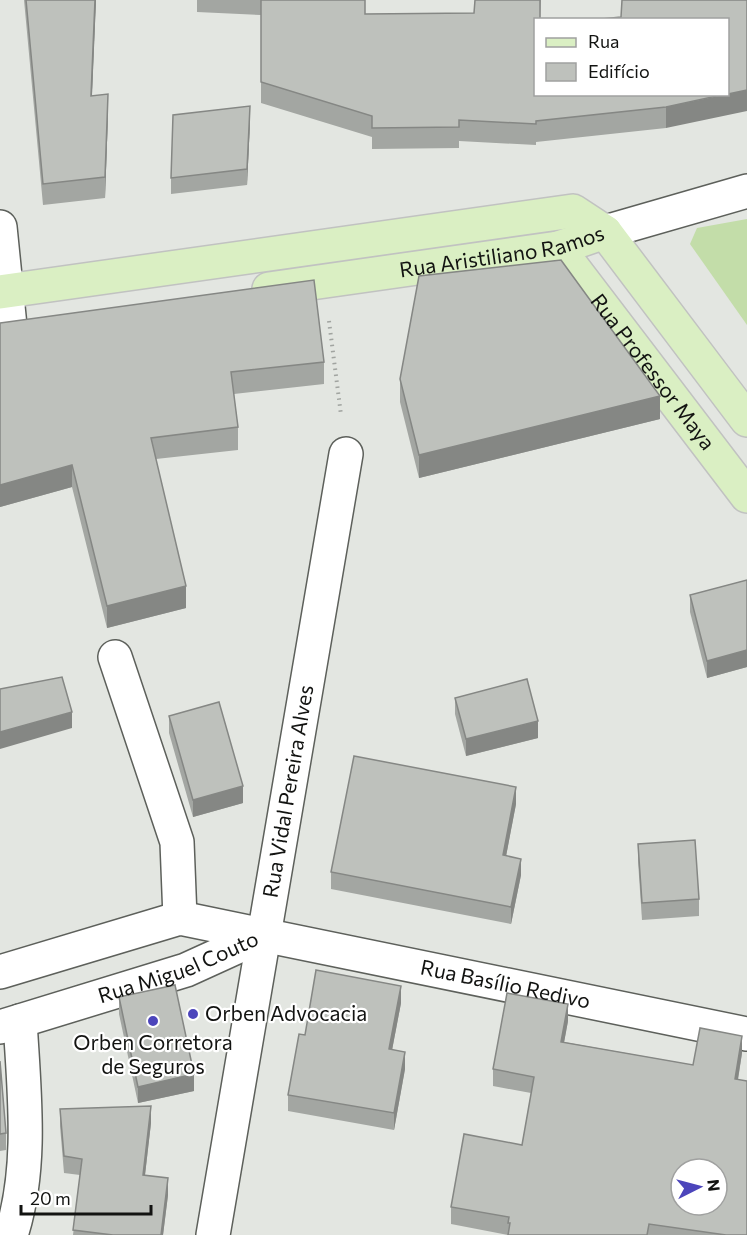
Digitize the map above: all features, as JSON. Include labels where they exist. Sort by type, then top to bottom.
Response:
[{"type":"main road","name":"Rua Aristiliano Ramos","points":[[3,292],[573,211],[605,232]]},
{"type":"main road","name":"Rua Aristiliano Ramos","points":[[243,293],[558,248],[605,232]]},
{"type":"main road","points":[[605,232],[747,420]]},
{"type":"main road","points":[[320,247],[324,282]]},
{"type":"main road","name":"Rua Professor Maya","points":[[558,248],[747,496]]},
{"type":"main road","points":[[5,327],[45,321]]},
{"type":"street","points":[[605,232],[747,191]]},
{"type":"street","points":[[0,227],[5,327]]},
{"type":"street","name":"Rua Vidal Pereira Alves","points":[[213,1235],[346,454]]},
{"type":"street","points":[[115,657],[177,842],[180,918]]},
{"type":"street","name":"Rua Miguel Couto","points":[[0,972],[180,918],[265,934]]},
{"type":"street","name":"Rua Miguel Couto","points":[[10,1024],[186,970],[265,934]]},
{"type":"street","name":"Rua Basílio Redivo","points":[[265,934],[747,1034]]},
{"type":"street","points":[[10,1024],[26,1114],[20,1207],[11,1235]]},
{"type":"path","points":[[324,282],[346,454]]},
{"type":"green space","points":[[747,219],[747,325],[690,244],[697,228]]},
{"type":"building","points":[[26,0],[95,0],[91,96],[108,94],[105,177],[43,184]]},
{"type":"building","points":[[261,0],[365,0],[365,14],[474,13],[475,0],[540,0],[540,18],[534,18],[534,96],[717,96],[666,107],[536,121],[536,124],[459,120],[459,127],[372,128],[372,116],[261,82]]},
{"type":"building","points":[[622,0],[747,0],[747,90],[729,94],[729,18],[611,18],[621,17]]},
{"type":"building","points":[[250,106],[247,169],[171,178],[173,115]]},
{"type":"building","points":[[561,260],[660,396],[419,455],[400,379],[419,276]]},
{"type":"building","points":[[314,280],[324,362],[231,372],[238,427],[151,438],[186,586],[107,606],[72,465],[0,485],[0,323]]},
{"type":"building","points":[[747,580],[747,650],[707,661],[690,595]]},
{"type":"building","points":[[62,677],[72,712],[0,732],[0,689]]},
{"type":"building","points":[[527,679],[538,721],[466,739],[455,698]]},
{"type":"building","points":[[219,702],[243,786],[193,800],[169,716]]},
{"type":"building","points":[[354,756],[516,787],[503,855],[521,859],[511,907],[331,872]]},
{"type":"building","points":[[695,840],[699,899],[642,903],[638,844]]},
{"type":"building","points":[[316,970],[401,986],[389,1049],[405,1052],[394,1113],[288,1095],[299,1034],[305,1035]]},
{"type":"building","points":[[175,985],[194,1074],[138,1087],[119,997]]},
{"type":"building","points":[[507,993],[568,1004],[561,1042],[693,1065],[700,1028],[742,1036],[735,1079],[747,1081],[747,1235],[726,1235],[649,1224],[647,1235],[508,1235],[509,1217],[451,1207],[464,1134],[522,1145],[534,1077],[493,1069]]},
{"type":"building","points":[[0,1061],[6,1133],[0,1134]]},
{"type":"building","points":[[151,1106],[143,1175],[168,1178],[161,1235],[113,1235],[73,1230],[82,1159],[64,1156],[60,1109]]},
{"type":"place","name":"Orben Advocacia","points":[[193,1014]]},
{"type":"place","name":"Orben Corretora de Seguros","points":[[153,1021]]}]
